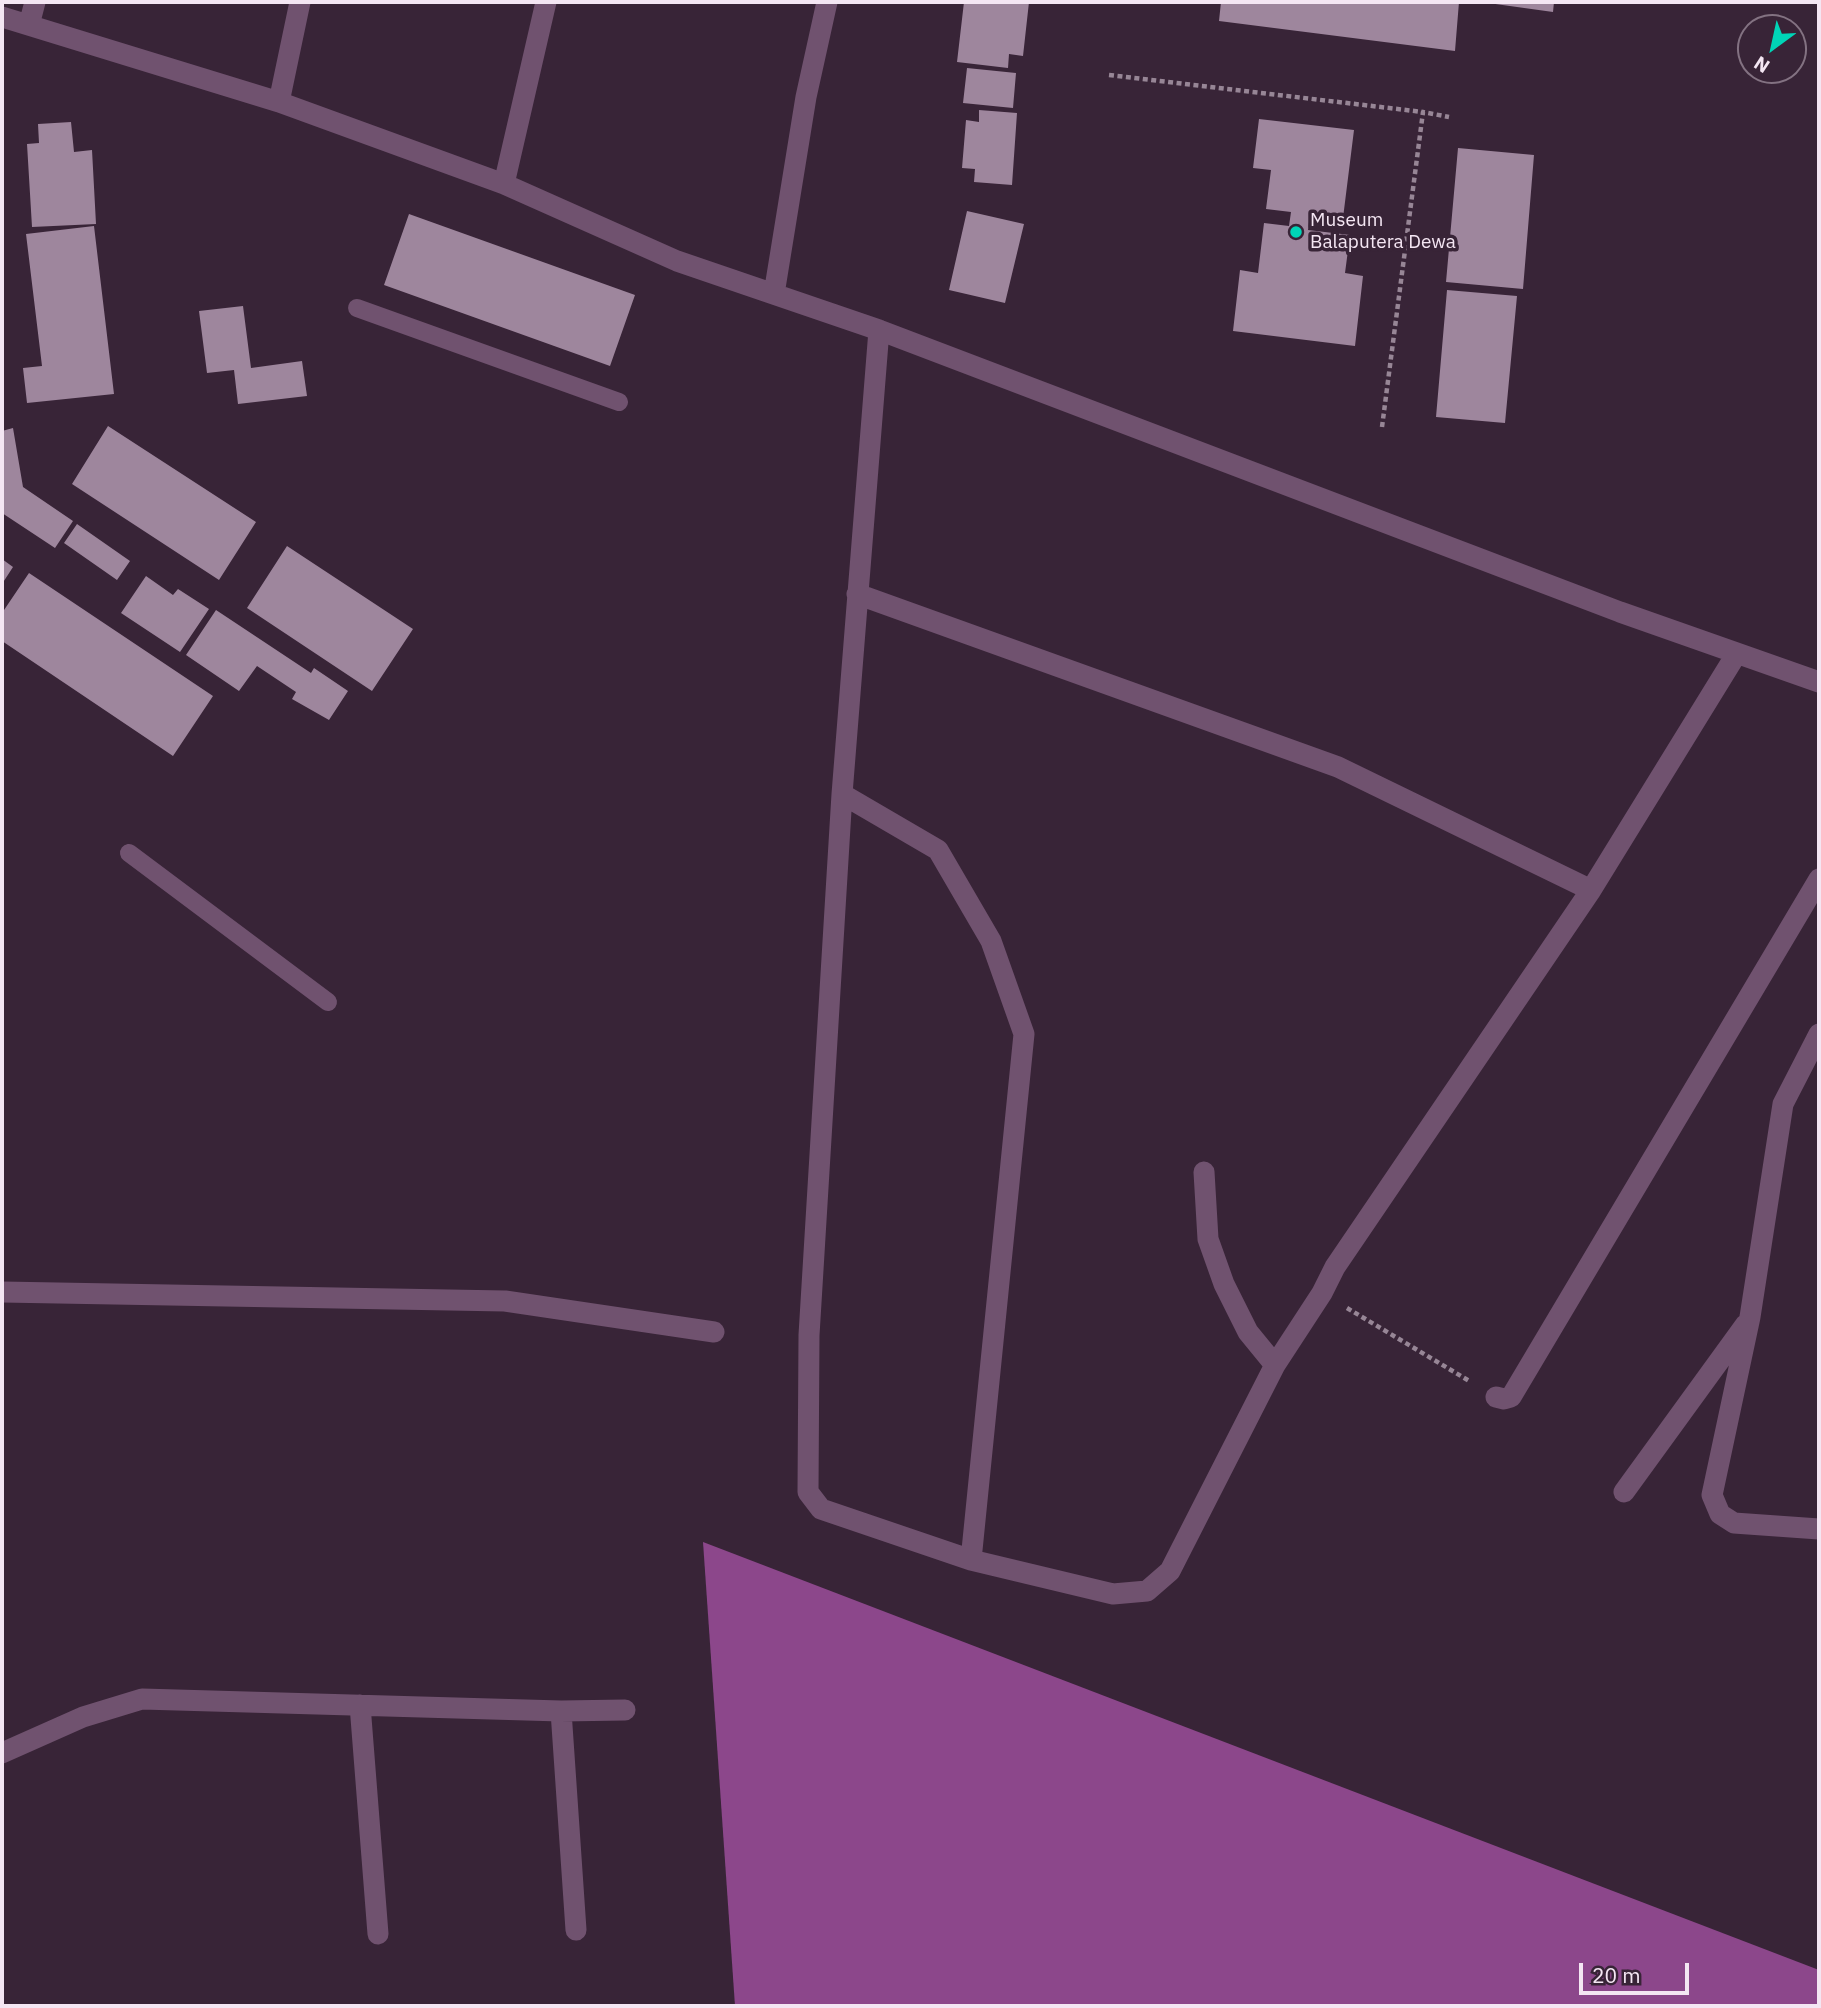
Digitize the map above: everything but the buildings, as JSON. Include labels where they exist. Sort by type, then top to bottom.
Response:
[{"type":"street","points":[[29,25],[35,2]]},
{"type":"street","points":[[279,102],[300,2]]},
{"type":"street","points":[[504,184],[546,2]]},
{"type":"street","points":[[774,294],[806,97],[827,2]]},
{"type":"street","points":[[2,17],[279,102],[504,184],[677,261],[879,330],[1620,612],[1819,682]]},
{"type":"street","points":[[879,330],[842,794],[809,1335],[808,1492],[821,1508],[971,1560],[1113,1594],[1147,1591],[1170,1571],[1276,1365],[1322,1293],[1335,1267],[1591,890],[1737,653]]},
{"type":"street","points":[[858,594],[1338,767],[1591,890]]},
{"type":"street","points":[[842,794],[938,850],[991,941],[1024,1034],[971,1560]]},
{"type":"street","points":[[1496,1397],[1511,1397],[1819,879]]},
{"type":"street","points":[[1819,1034],[1783,1104],[1751,1317],[1712,1495],[1720,1514],[1734,1523],[1819,1529]]},
{"type":"street","points":[[1204,1172],[1208,1238],[1224,1284],[1248,1332],[1276,1365]]},
{"type":"street","points":[[2,1293],[505,1301],[714,1332]]},
{"type":"street","points":[[1624,1492],[1751,1317]]},
{"type":"street","points":[[2,1753],[83,1717],[142,1699],[561,1711],[625,1710]]},
{"type":"street","points":[[360,1705],[377,1934]]},
{"type":"street","points":[[561,1711],[576,1930]]},
{"type":"lane","points":[[357,308],[620,402]]},
{"type":"lane","points":[[129,853],[328,1002]]},
{"type":"path","points":[[1109,75],[1450,117]]},
{"type":"path","points":[[1382,427],[1423,112]]},
{"type":"path","points":[[1322,1293],[1496,1397]]},
{"type":"shaded area","points":[[703,1542],[1819,1970],[1819,2006],[735,2006]]},
{"type":"place","name":"Museum Balaputera Dewa","points":[[1296,232]]}]
